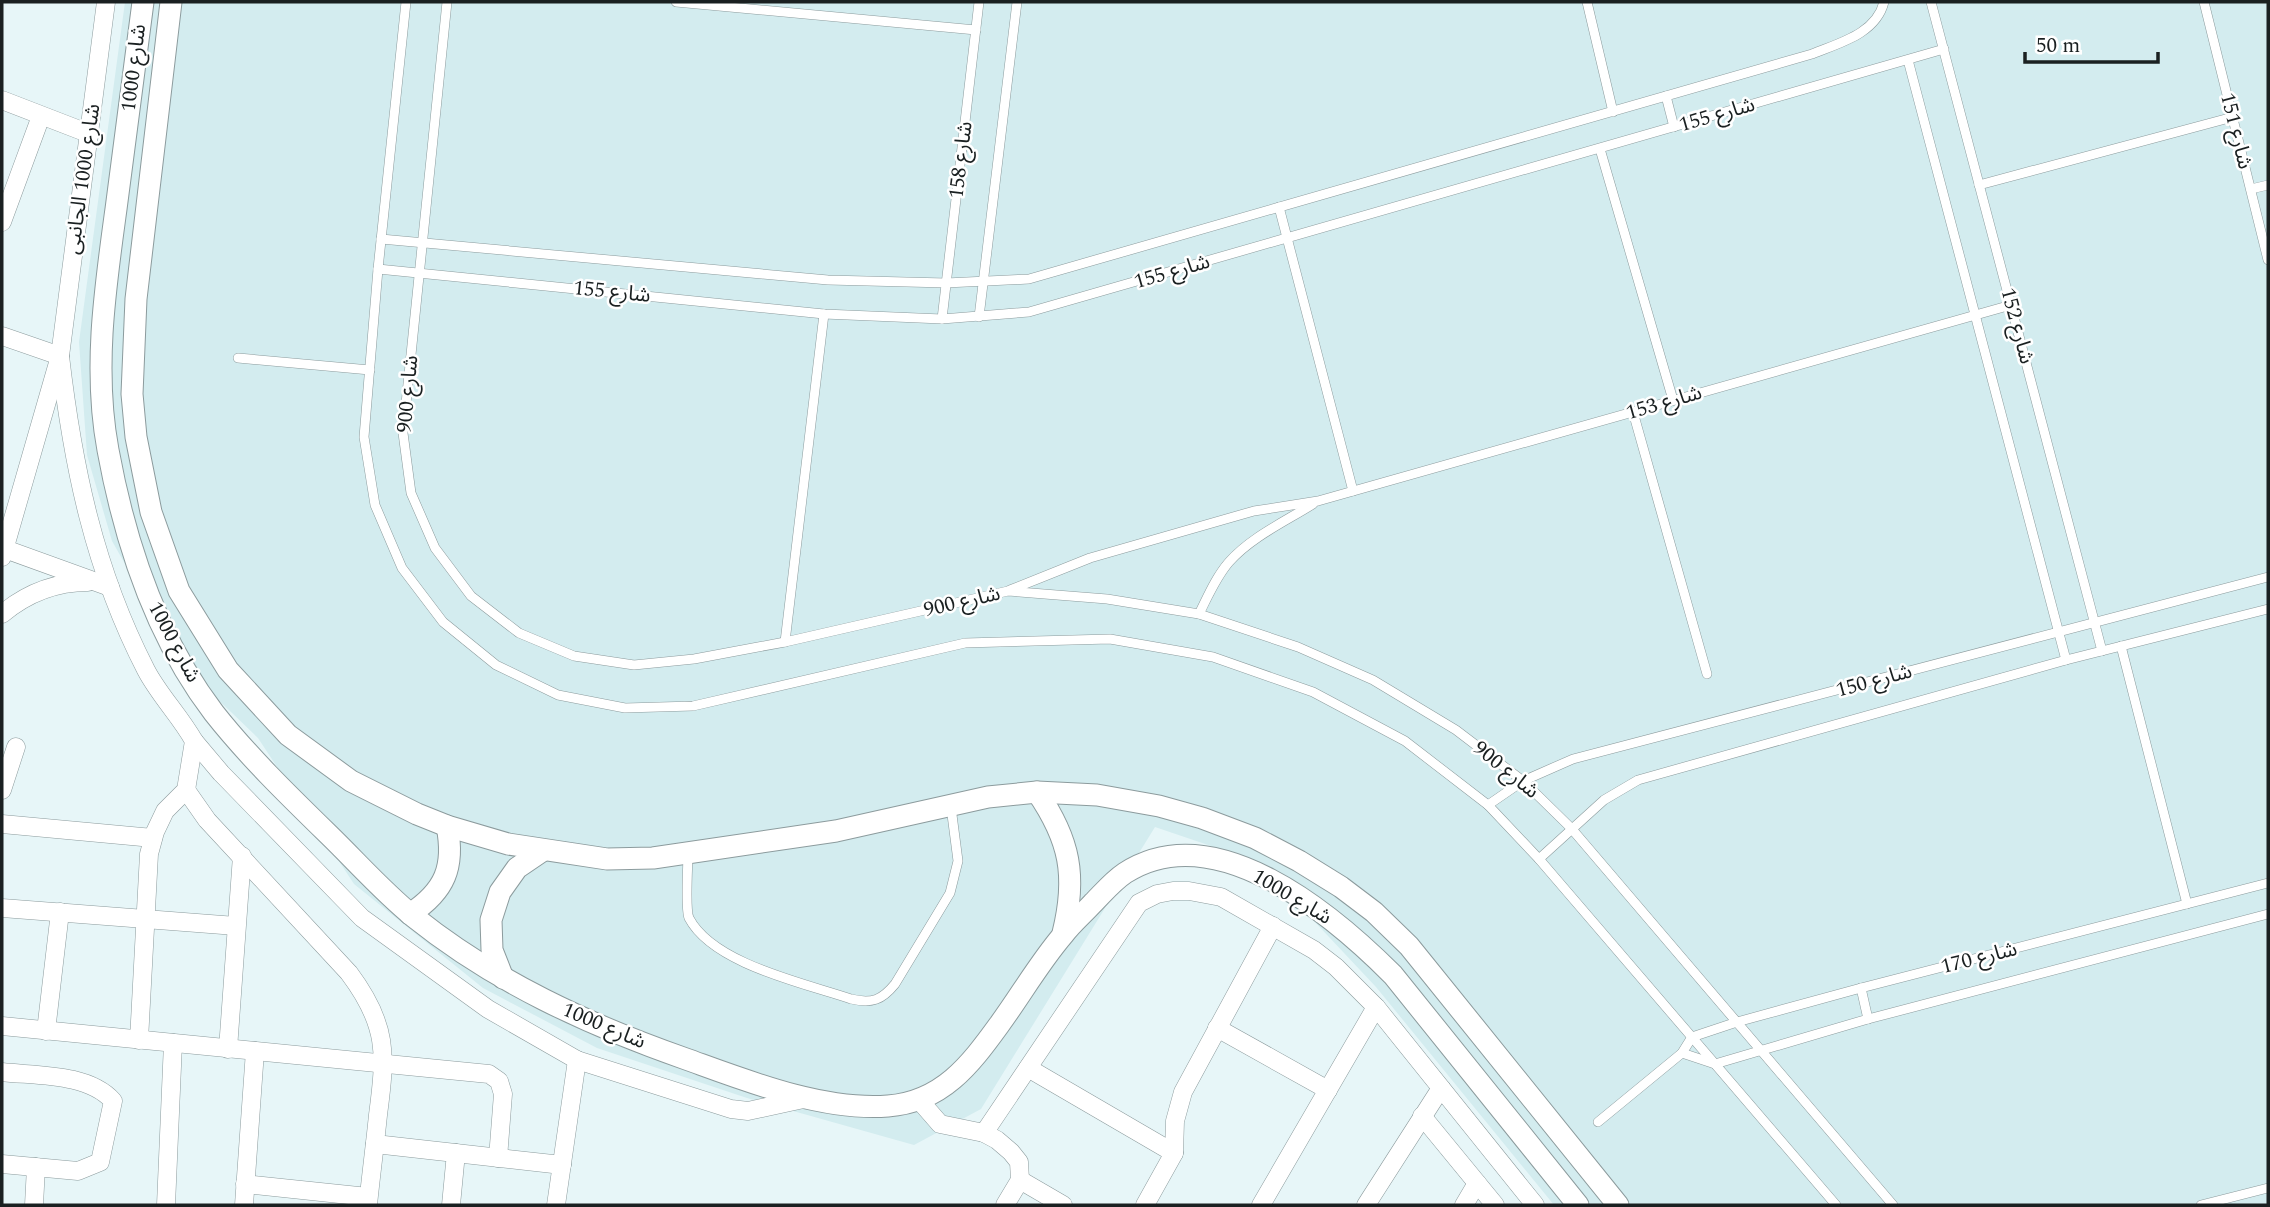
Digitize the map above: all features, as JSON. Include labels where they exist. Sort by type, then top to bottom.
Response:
[{"type":"street","name":"شارع 1000 الجانبى","points":[[60,356],[106,2]]},
{"type":"street","name":"شارع 1000","points":[[143,2],[105,288],[101,337],[102,394],[107,444],[120,510],[159,621],[178,658],[214,712],[289,797],[410,914],[457,950],[503,978],[562,1009],[632,1040],[728,1074],[808,1098],[888,1106],[920,1101],[961,1073],[1062,935],[1119,876],[1141,864],[1180,855],[1232,863],[1273,881],[1327,916],[1360,942],[1393,975],[1578,1205]]},
{"type":"street","name":"شارع 1000","points":[[171,2],[136,299],[132,356],[136,438],[151,512],[179,591],[228,670],[288,735],[351,780],[417,814],[447,826],[498,842],[542,851],[607,859],[653,858],[836,831],[988,797],[1037,792],[1097,795],[1159,806],[1202,818],[1255,838],[1299,860],[1374,912],[1409,946],[1618,1205]]},
{"type":"street","points":[[2,100],[89,134]]},
{"type":"street","points":[[2,222],[5,203],[41,116]]},
{"type":"street","points":[[2,336],[60,356]]},
{"type":"street","points":[[60,356],[3,551],[104,585]]},
{"type":"street","points":[[60,356],[78,479],[104,585],[147,671],[194,741],[221,773],[362,918],[488,1009],[577,1059],[730,1110],[748,1111],[808,1098]]},
{"type":"street","points":[[2,614],[26,597],[43,590],[79,582],[104,585]]},
{"type":"street","points":[[139,1040],[149,854],[165,811],[186,790],[194,741]]},
{"type":"street","points":[[2,790],[16,747]]},
{"type":"street","points":[[186,790],[207,820],[349,973],[364,993],[375,1017],[385,1063],[368,1201],[246,1184]]},
{"type":"street","points":[[1037,792],[1054,817],[1066,845],[1070,905],[1062,935]]},
{"type":"street","points":[[2,824],[153,838]]},
{"type":"street","points":[[410,914],[428,902],[441,886],[449,867],[451,846],[447,826]]},
{"type":"street","points":[[503,978],[492,950],[491,920],[500,892],[517,868],[542,851]]},
{"type":"street","points":[[228,1049],[242,856]]},
{"type":"street","points":[[984,1133],[1139,903],[1157,894],[1173,891],[1205,893],[1235,904],[1314,950],[1336,967],[1376,1007],[1535,1205]]},
{"type":"street","points":[[2,908],[236,926]]},
{"type":"street","points":[[46,1031],[60,912]]},
{"type":"street","points":[[1146,1205],[1174,1153],[1175,1121],[1183,1091],[1273,926]]},
{"type":"street","points":[[1261,1205],[1376,1007]]},
{"type":"street","points":[[2,1026],[489,1073],[499,1081],[503,1094],[498,1158]]},
{"type":"street","points":[[1217,1028],[1328,1090]]},
{"type":"street","points":[[166,1205],[173,1043]]},
{"type":"street","points":[[244,1205],[255,1051]]},
{"type":"street","points":[[556,1205],[577,1059]]},
{"type":"street","points":[[1028,1068],[1174,1153]]},
{"type":"street","points":[[2,1072],[83,1081],[104,1091],[113,1101],[100,1162],[78,1171],[2,1164]]},
{"type":"street","points":[[1366,1205],[1441,1088]]},
{"type":"street","points":[[920,1101],[940,1124],[984,1133],[998,1140],[1011,1152],[1019,1162],[1020,1180],[1005,1205]]},
{"type":"street","points":[[1422,1116],[1495,1205]]},
{"type":"street","points":[[375,1144],[562,1165]]},
{"type":"street","points":[[451,1205],[456,1153]]},
{"type":"street","points":[[34,1205],[37,1167]]},
{"type":"street","points":[[1020,1180],[1063,1205]]},
{"type":"street","points":[[1464,1205],[1477,1183]]},
{"type":"lane","name":"شارع 900","points":[[406,2],[378,269],[364,437],[375,505],[402,568],[443,622],[496,665],[558,695],[625,708],[693,706],[965,643],[1110,639],[1213,657],[1312,691],[1405,741],[1488,805],[1539,859],[1836,1205]]},
{"type":"lane","name":"شارع 900","points":[[447,2],[403,433],[411,493],[435,548],[471,596],[519,632],[574,656],[634,665],[694,659],[785,642],[1008,591],[1107,599],[1199,614],[1298,647],[1373,680],[1455,730],[1523,781],[1571,828],[1893,1205]]},
{"type":"lane","points":[[676,2],[976,30]]},
{"type":"lane","name":"شارع 158","points":[[942,319],[979,2]]},
{"type":"lane","name":"شارع 158","points":[[979,317],[1017,2]]},
{"type":"lane","points":[[1587,2],[1613,112]]},
{"type":"lane","name":"شارع 155","points":[[381,239],[828,280],[946,283],[1029,279],[1812,54],[1853,37],[1870,26],[1882,10],[1884,2]]},
{"type":"lane","name":"شارع 152","points":[[1931,2],[2102,651]]},
{"type":"lane","name":"شارع 151","points":[[2203,2],[2268,260]]},
{"type":"lane","name":"شارع 155","points":[[378,269],[824,314],[942,319],[1029,312],[1944,49]]},
{"type":"lane","name":"شارع 152","points":[[1908,60],[2066,660]]},
{"type":"lane","points":[[1666,96],[1674,127]]},
{"type":"lane","points":[[1979,185],[2232,117]]},
{"type":"lane","points":[[1600,149],[1673,400]]},
{"type":"lane","points":[[2250,189],[2268,185]]},
{"type":"lane","points":[[1279,207],[1353,491]]},
{"type":"lane","name":"شارع 153","points":[[1318,501],[2011,305]]},
{"type":"lane","points":[[785,642],[824,314]]},
{"type":"lane","points":[[238,358],[370,370]]},
{"type":"lane","points":[[1633,412],[1707,674]]},
{"type":"lane","points":[[1008,591],[1102,554],[1254,511],[1318,501]]},
{"type":"lane","points":[[1199,614],[1227,563],[1240,551],[1318,501]]},
{"type":"lane","name":"شارع 150","points":[[1488,805],[1523,781],[1573,759],[2268,577]]},
{"type":"lane","name":"شارع 150","points":[[1539,859],[1604,800],[1638,780],[2066,660],[2268,609]]},
{"type":"lane","points":[[2121,646],[2188,904]]},
{"type":"lane","points":[[688,853],[688,916],[709,943],[737,960],[868,1003],[885,997],[895,984],[950,892],[958,861],[950,805]]},
{"type":"lane","name":"شارع 170","points":[[1692,1037],[1737,1021],[2268,883]]},
{"type":"lane","name":"شارع 170","points":[[1715,1064],[1868,1019],[2268,914]]},
{"type":"lane","points":[[1861,988],[1868,1019]]},
{"type":"lane","points":[[1598,1122],[1682,1053],[1692,1037]]},
{"type":"lane","points":[[1682,1053],[1715,1064]]},
{"type":"lane","points":[[2201,1205],[2268,1188]]},
{"type":"shaded area","points":[[125,2],[2268,2],[2268,1205],[1554,1205],[1376,987],[1297,903],[1211,846],[1155,827],[981,1109],[914,1145],[747,1098],[597,1048],[483,988],[354,884],[258,738],[183,666],[112,541],[87,455],[79,342]]}]
